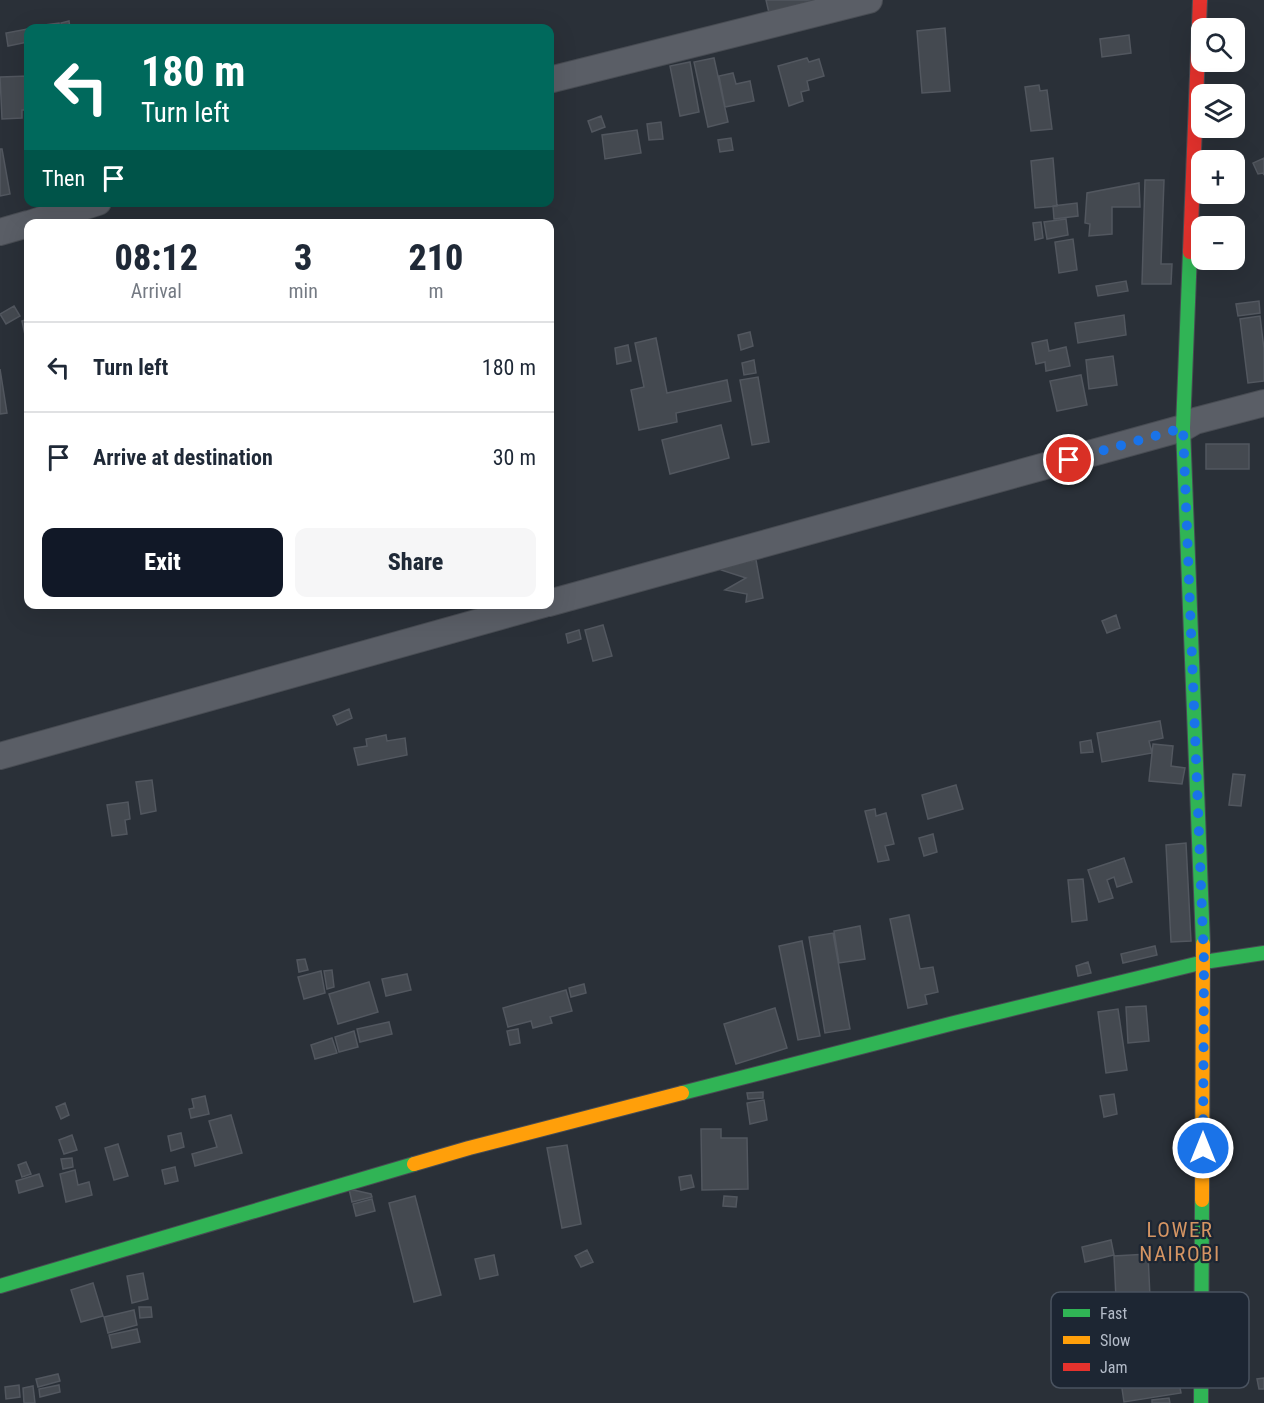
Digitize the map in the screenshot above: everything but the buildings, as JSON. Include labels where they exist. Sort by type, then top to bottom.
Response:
[{"type":"street","points":[[554,79],[869,0]]},
{"type":"street","points":[[1200,0],[1183,428],[1204,962],[1202,1292]]},
{"type":"street","points":[[45,219],[82,207]]},
{"type":"street","points":[[0,232],[24,225]]},
{"type":"street","points":[[554,602],[1183,428],[1195,421],[1264,403]]},
{"type":"street","points":[[0,756],[526,609]]},
{"type":"street","points":[[0,1286],[469,1148],[954,1023],[1204,962],[1264,953]]},
{"type":"street","points":[[1201,1388],[1201,1403]]},
{"type":"traffic: fast","points":[[1190,252],[1183,428],[1203,944]]},
{"type":"traffic: fast","points":[[682,1093],[1204,962],[1264,953]]},
{"type":"traffic: fast","points":[[0,1286],[414,1164]]},
{"type":"traffic: fast","points":[[1202,1200],[1202,1292]]},
{"type":"traffic: fast","points":[[1201,1388],[1201,1403]]},
{"type":"traffic: slow","points":[[1202,1200],[1203,944]]},
{"type":"traffic: slow","points":[[414,1164],[682,1093]]},
{"type":"traffic: jam","points":[[1190,252],[1200,0]]},
{"type":"district","name":"LOWER NAIROBI","points":[[1180,1242]]},
{"type":"route","points":[[1069,460],[1183,428],[1204,962],[1203,1148]]}]
